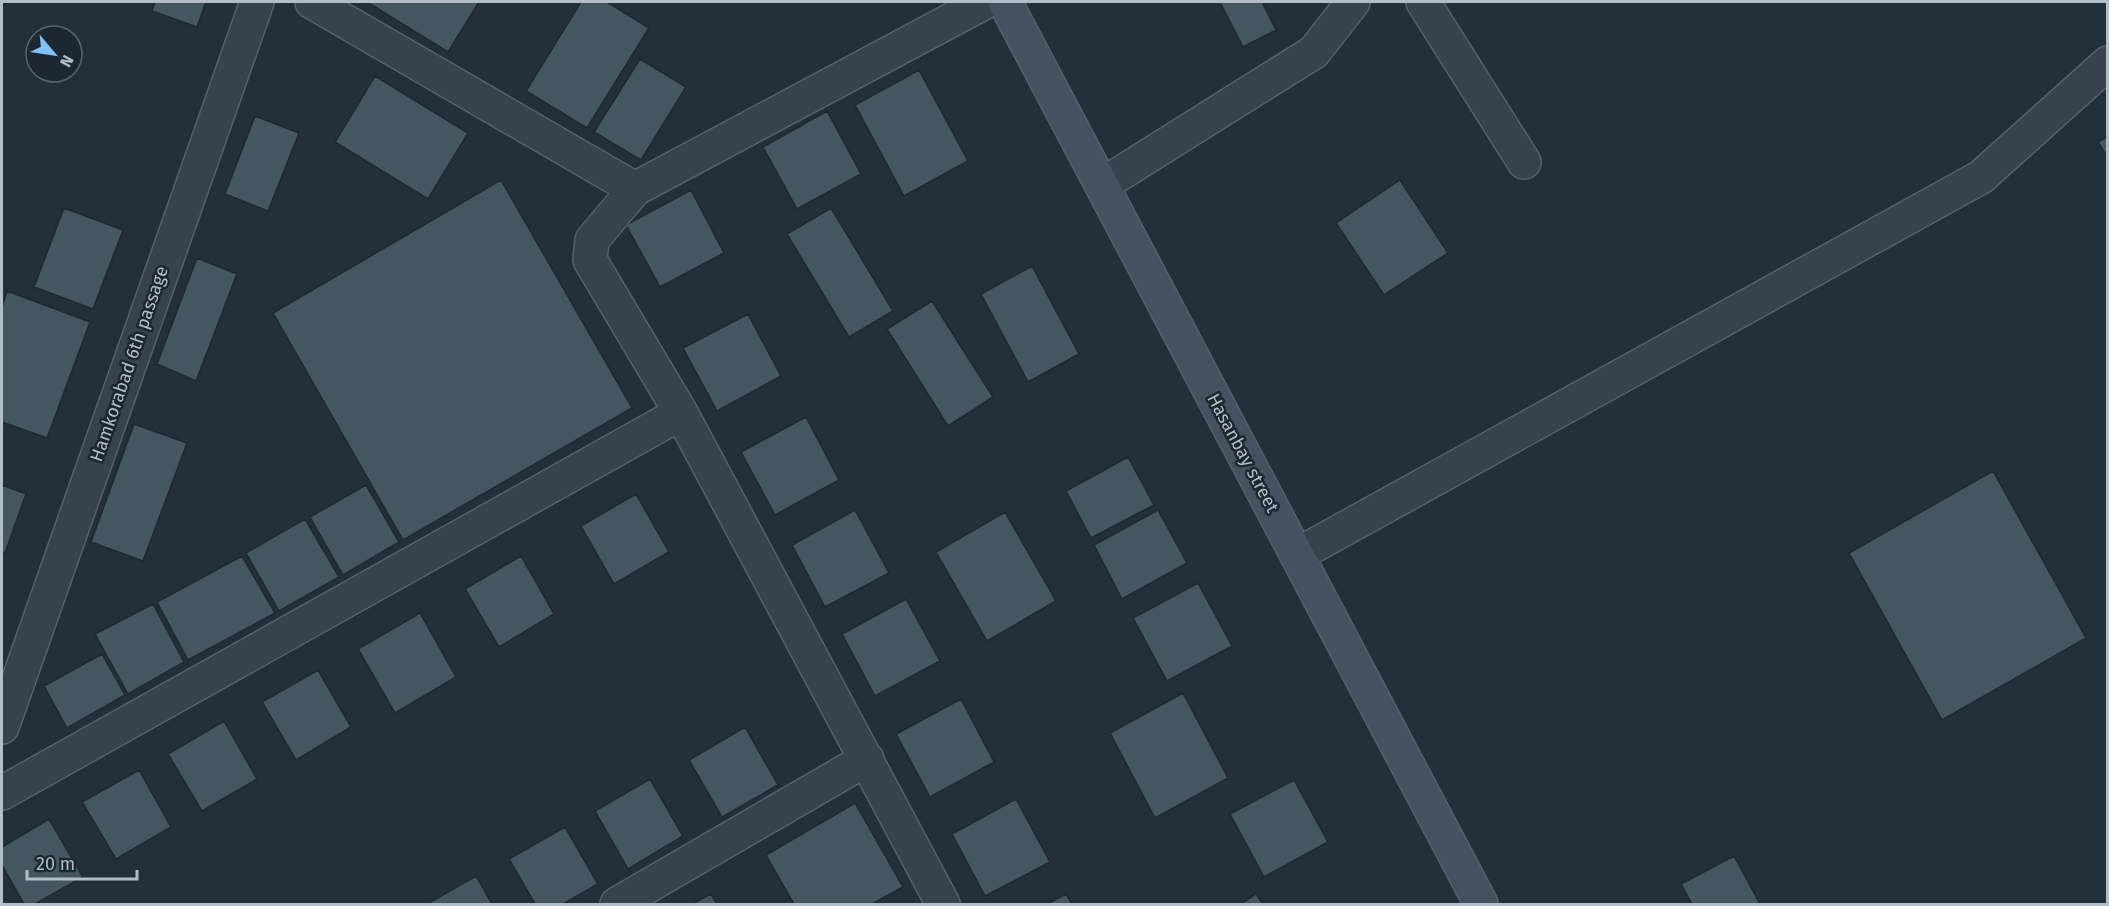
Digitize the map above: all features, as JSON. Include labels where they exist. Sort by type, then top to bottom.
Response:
[{"type":"street","name":"Hamkorabad 6th passage","points":[[2,727],[257,2]]},
{"type":"street","points":[[312,2],[635,189]]},
{"type":"street","points":[[943,904],[681,413],[590,260],[592,240],[635,189],[985,2]]},
{"type":"street","name":"Hasanbay street","points":[[1005,2],[1481,904]]},
{"type":"street","points":[[1102,184],[1314,52],[1353,2]]},
{"type":"street","points":[[1423,2],[1524,162]]},
{"type":"street","points":[[1297,555],[1981,177],[2108,63]]},
{"type":"street","points":[[2,793],[681,413]]},
{"type":"street","points":[[617,904],[867,759]]},
{"type":"building","points":[[155,2],[206,2],[197,27],[152,11]]},
{"type":"building","points":[[367,2],[479,2],[448,52]]},
{"type":"building","points":[[581,2],[607,2],[649,28],[587,128],[526,91]]},
{"type":"building","points":[[1220,2],[1262,2],[1276,30],[1243,47]]},
{"type":"building","points":[[640,59],[686,87],[641,160],[594,132]]},
{"type":"building","points":[[919,70],[968,161],[904,196],[855,105]]},
{"type":"building","points":[[375,76],[468,133],[428,199],[335,142]]},
{"type":"building","points":[[827,111],[861,174],[797,209],[763,147]]},
{"type":"building","points":[[255,116],[299,133],[268,211],[225,194]]},
{"type":"building","points":[[2108,136],[2108,158],[2098,142]]},
{"type":"building","points":[[501,180],[632,408],[403,540],[273,313]]},
{"type":"building","points":[[1400,180],[1448,253],[1384,295],[1336,223]]},
{"type":"building","points":[[691,190],[724,253],[660,287],[626,225]]},
{"type":"building","points":[[64,208],[123,230],[93,309],[34,287]]},
{"type":"building","points":[[831,208],[893,311],[849,337],[787,234]]},
{"type":"building","points":[[197,258],[237,274],[196,381],[157,364]]},
{"type":"building","points":[[1032,266],[1079,354],[1028,382],[981,294]]},
{"type":"building","points":[[7,291],[90,322],[47,438],[2,422],[2,307]]},
{"type":"building","points":[[932,301],[993,397],[948,426],[887,329]]},
{"type":"building","points":[[748,314],[781,376],[717,411],[683,348]]},
{"type":"building","points":[[806,417],[839,480],[775,515],[741,452]]},
{"type":"building","points":[[134,424],[187,443],[143,561],[91,542]]},
{"type":"building","points":[[1128,457],[1154,505],[1091,538],[1066,491]]},
{"type":"building","points":[[1993,471],[2086,638],[1942,720],[1849,553]]},
{"type":"building","points":[[2,485],[26,494],[5,553],[2,552]]},
{"type":"building","points":[[366,485],[399,542],[343,575],[310,517]]},
{"type":"building","points":[[636,494],[669,552],[614,584],[581,526]]},
{"type":"building","points":[[855,510],[889,573],[825,607],[792,545]]},
{"type":"building","points":[[1158,510],[1187,563],[1122,599],[1094,545]]},
{"type":"building","points":[[1005,512],[1056,601],[987,641],[936,552]]},
{"type":"building","points":[[305,519],[339,577],[279,611],[246,553]]},
{"type":"building","points":[[242,556],[275,613],[188,660],[157,602]]},
{"type":"building","points":[[521,556],[554,614],[499,647],[465,589]]},
{"type":"building","points":[[1198,583],[1232,646],[1167,681],[1133,618]]},
{"type":"building","points":[[906,599],[940,661],[875,696],[842,634]]},
{"type":"building","points":[[153,604],[184,662],[128,694],[95,634]]},
{"type":"building","points":[[420,613],[456,677],[395,713],[358,649]]},
{"type":"building","points":[[102,654],[125,695],[67,728],[44,686]]},
{"type":"building","points":[[318,670],[351,727],[296,760],[262,702]]},
{"type":"building","points":[[1183,693],[1228,778],[1155,818],[1110,733]]},
{"type":"building","points":[[961,699],[994,762],[930,797],[896,734]]},
{"type":"building","points":[[224,721],[257,779],[202,811],[168,754]]},
{"type":"building","points":[[745,727],[778,785],[722,817],[689,760]]},
{"type":"building","points":[[139,770],[171,827],[116,859],[82,802]]},
{"type":"building","points":[[650,779],[683,836],[628,869],[595,811]]},
{"type":"building","points":[[1294,780],[1328,842],[1264,877],[1230,814]]},
{"type":"building","points":[[1016,799],[1050,862],[985,896],[952,834]]},
{"type":"building","points":[[855,803],[903,887],[872,904],[794,904],[766,855]]},
{"type":"building","points":[[49,819],[83,877],[35,904],[24,904],[2,865],[2,847]]},
{"type":"building","points":[[565,827],[598,884],[563,904],[535,904],[509,859]]},
{"type":"building","points":[[1734,856],[1760,904],[1692,904],[1681,884]]},
{"type":"building","points":[[476,876],[492,904],[427,904]]},
{"type":"building","points":[[711,894],[717,904],[692,904]]},
{"type":"building","points":[[1066,894],[1072,904],[1047,904]]},
{"type":"building","points":[[1256,894],[1263,904],[1241,904]]}]
